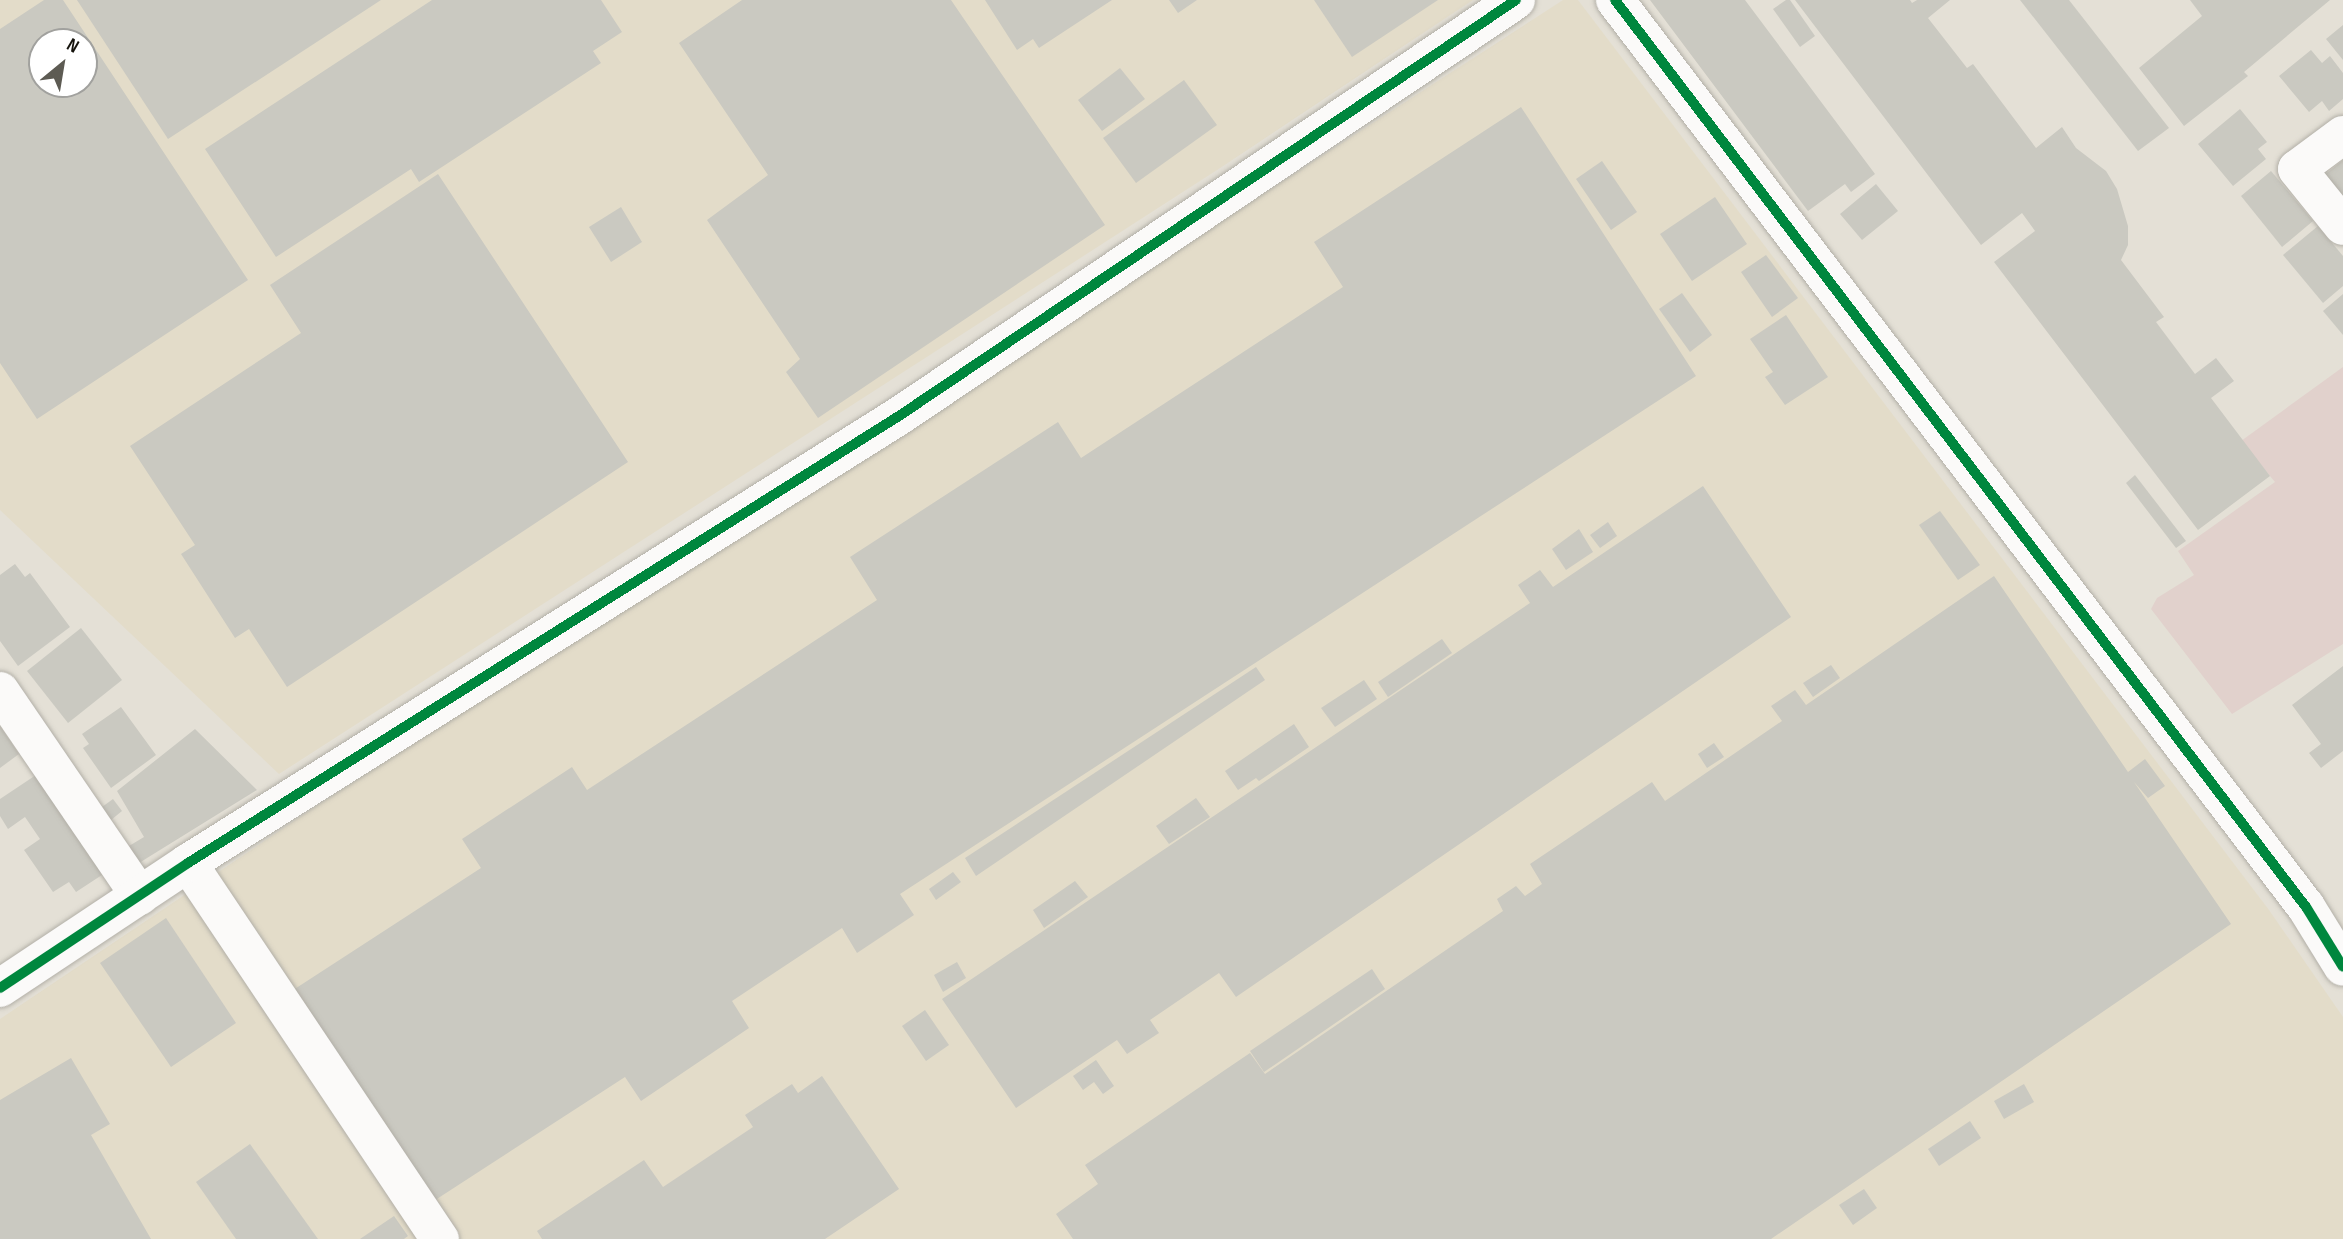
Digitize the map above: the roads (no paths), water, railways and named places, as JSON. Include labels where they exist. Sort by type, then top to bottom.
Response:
[{"type":"street","points":[[0,988],[188,863],[899,416],[1516,0]]},
{"type":"street","points":[[1615,0],[2297,896],[2343,967]]},
{"type":"street","points":[[2343,135],[2297,169],[2343,226]]},
{"type":"street","points":[[0,691],[140,896]]},
{"type":"street","points":[[188,863],[440,1239]]}]
